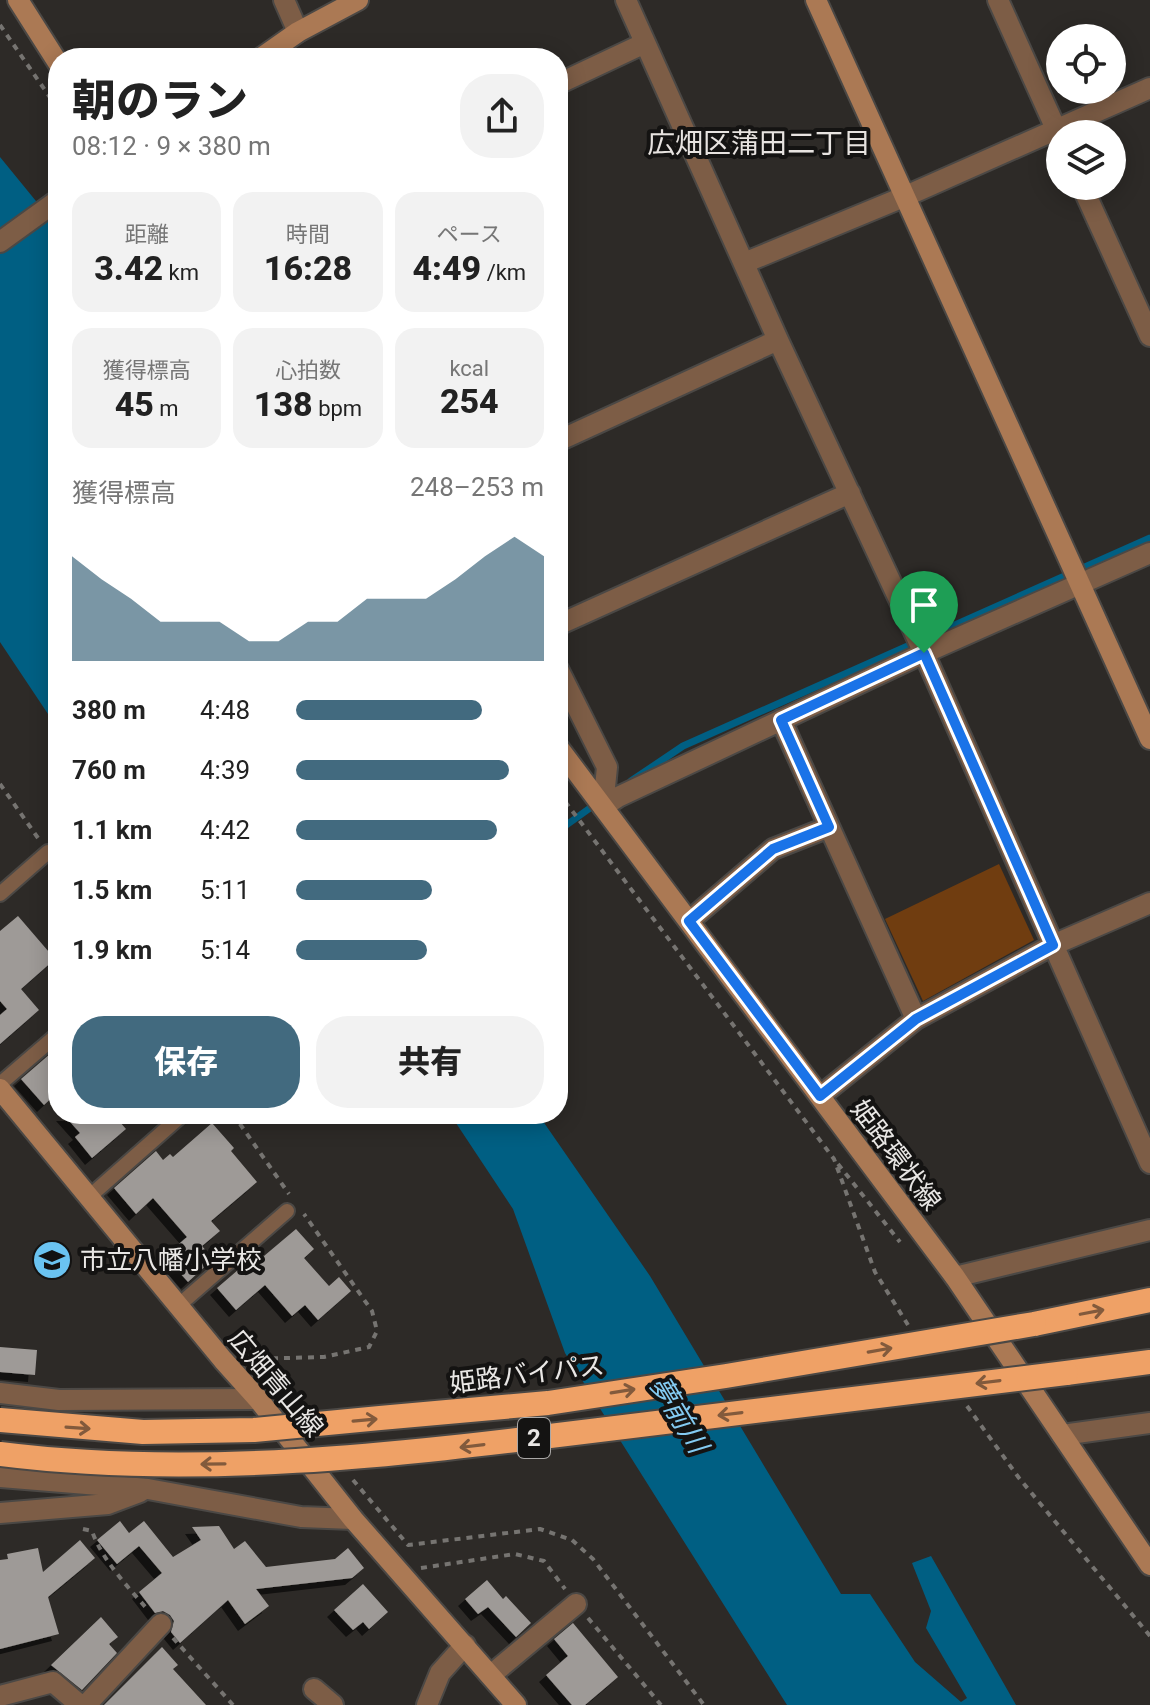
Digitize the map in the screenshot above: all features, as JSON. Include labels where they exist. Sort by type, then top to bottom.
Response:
[{"type":"highway","name":"姫路バイパス","points":[[0,1420],[143,1432],[254,1430],[548,1403],[1034,1324],[1150,1300]]},
{"type":"highway","name":"2","points":[[0,1454],[144,1466],[256,1463],[424,1452],[1150,1362]]},
{"type":"main road","points":[[18,0],[48,48]]},
{"type":"main road","points":[[275,48],[298,32],[358,0]]},
{"type":"main road","points":[[816,0],[1150,739]]},
{"type":"main road","name":"姫路環状線","points":[[568,760],[955,1277],[1150,1565]]},
{"type":"main road","name":"広畑青山線","points":[[0,1086],[353,1519],[516,1705]]},
{"type":"street","points":[[284,0],[298,32]]},
{"type":"street","points":[[626,0],[778,340],[924,653],[1150,1163]]},
{"type":"street","points":[[998,0],[1052,120]]},
{"type":"street","points":[[568,79],[645,43]]},
{"type":"street","points":[[1086,120],[1150,88]]},
{"type":"street","points":[[744,263],[1046,139]]},
{"type":"street","points":[[1088,200],[1150,336]]},
{"type":"street","points":[[0,242],[48,207]]},
{"type":"street","points":[[568,436],[778,340]]},
{"type":"street","points":[[568,620],[850,493]]},
{"type":"street","points":[[603,807],[618,797],[924,653],[1150,553]]},
{"type":"street","points":[[568,689],[607,767],[603,807]]},
{"type":"street","points":[[781,720],[916,1019]]},
{"type":"street","points":[[689,921],[773,849],[829,827]]},
{"type":"street","points":[[820,1096],[916,1019],[1053,945],[1150,903]]},
{"type":"street","points":[[955,1277],[1150,1230]]},
{"type":"street","points":[[0,1393],[59,1400],[258,1399]]},
{"type":"street","points":[[1062,1435],[1150,1423]]},
{"type":"street","points":[[0,1477],[148,1489],[301,1517],[353,1519]]},
{"type":"street","points":[[0,1513],[108,1504],[148,1489]]},
{"type":"street","points":[[491,1675],[576,1604]]},
{"type":"street","points":[[0,1696],[53,1682],[83,1705],[161,1624]]},
{"type":"street","points":[[427,1705],[440,1673],[465,1645]]},
{"type":"street","points":[[314,1689],[333,1705]]},
{"type":"lane","points":[[0,894],[48,852]]},
{"type":"lane","points":[[0,1086],[48,1043]]},
{"type":"lane","points":[[89,1197],[172,1124]]},
{"type":"lane","points":[[178,1306],[295,1208]]},
{"type":"path","points":[[0,25],[48,95]]},
{"type":"path","points":[[0,784],[48,852]]},
{"type":"path","points":[[568,805],[834,1159],[875,1272],[908,1325]]},
{"type":"path","points":[[223,1360],[324,1357],[369,1347],[377,1331],[372,1311],[295,1208],[240,1124]]},
{"type":"path","points":[[270,1357],[280,1393]]},
{"type":"path","points":[[964,1401],[1019,1478],[1150,1636]]},
{"type":"path","points":[[349,1475],[408,1545],[540,1529],[572,1540],[593,1559],[704,1705]]},
{"type":"path","points":[[70,1507],[60,1520],[61,1524],[92,1531],[96,1542],[128,1588],[233,1705]]},
{"type":"path","points":[[400,1571],[515,1554],[544,1561],[661,1705]]},
{"type":"shaded area","points":[[999,864],[1034,940],[923,1001],[885,919]]},
{"type":"water","points":[[0,157],[48,216],[48,714],[0,642]]},
{"type":"water","name":"夢前川","points":[[457,1124],[545,1124],[650,1276],[841,1594],[870,1594],[915,1662],[961,1702],[967,1698],[926,1628],[931,1611],[912,1563],[931,1556],[1016,1705],[787,1705],[565,1353],[513,1209]]},
{"type":"building","points":[[18,916],[48,951],[48,965],[21,989],[39,1010],[0,1044],[0,1015],[7,1009],[0,1001],[0,931]]},
{"type":"building","points":[[48,1056],[48,1101],[44,1105],[21,1079]]},
{"type":"building","points":[[72,1124],[122,1124],[126,1129],[92,1158],[75,1137],[80,1133]]},
{"type":"building","points":[[213,1124],[257,1182],[211,1221],[220,1231],[202,1246],[213,1259],[188,1282],[165,1256],[187,1237],[153,1198],[136,1214],[114,1188],[156,1151],[163,1160],[170,1154],[173,1157]]},
{"type":"building","points":[[296,1229],[314,1249],[304,1258],[329,1286],[339,1277],[351,1291],[318,1320],[305,1305],[292,1316],[265,1285],[236,1310],[217,1288],[260,1251],[264,1256]]},
{"type":"building","points":[[0,1347],[37,1350],[35,1375],[0,1372]]},
{"type":"building","points":[[120,1521],[129,1533],[144,1521],[173,1557],[201,1540],[192,1527],[219,1526],[234,1549],[245,1541],[266,1567],[335,1559],[348,1548],[364,1568],[352,1578],[256,1589],[269,1606],[245,1624],[228,1600],[180,1643],[171,1632],[174,1621],[170,1615],[163,1611],[155,1613],[139,1592],[162,1573],[139,1546],[117,1564],[97,1540]]},
{"type":"building","points":[[80,1540],[95,1558],[48,1597],[59,1634],[0,1649],[0,1560],[8,1559],[7,1554],[38,1548],[43,1572]]},
{"type":"building","points":[[487,1580],[503,1599],[506,1596],[531,1623],[516,1637],[488,1607],[478,1614],[465,1599]]},
{"type":"building","points":[[363,1584],[388,1612],[369,1629],[363,1622],[353,1630],[334,1610]]},
{"type":"building","points":[[101,1617],[118,1637],[109,1644],[117,1653],[82,1690],[51,1665]]},
{"type":"building","points":[[573,1623],[618,1677],[585,1705],[572,1705],[546,1675],[568,1656],[554,1639]]},
{"type":"building","points":[[162,1647],[178,1665],[173,1669],[206,1705],[104,1705]]},
{"type":"waterway","points":[[631,781],[683,746],[1150,538]]},
{"type":"waterway","points":[[568,824],[597,803]]},
{"type":"place","name":"市立八幡小学校","points":[[52,1260]]},
{"type":"district","name":"広畑区蒲田二丁目","points":[[759,143]]},
{"type":"route","points":[[924,653],[1053,945],[916,1019],[820,1096],[689,921],[773,849],[829,827],[781,720],[924,653]]}]
